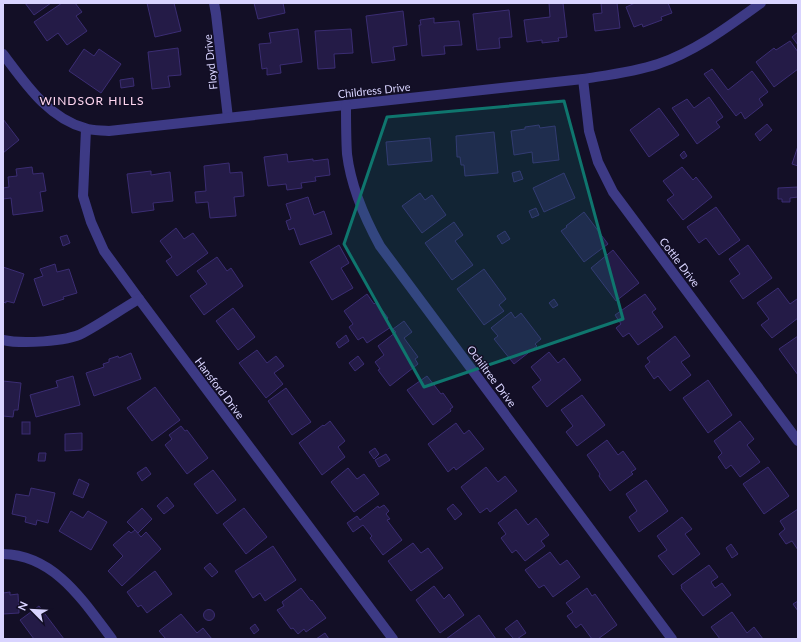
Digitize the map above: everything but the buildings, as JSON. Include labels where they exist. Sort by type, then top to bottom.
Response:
[{"type":"street","name":"Floyd Drive","points":[[214,3],[228,118]]},
{"type":"street","name":"Childress Drive","points":[[3,54],[36,96],[56,114],[68,122],[86,129],[109,131],[583,79],[630,72],[659,64],[689,50],[724,30],[761,3]]},
{"type":"street","name":"Cottle Drive","points":[[583,79],[589,131],[598,162],[613,192],[798,441]]},
{"type":"street","name":"Ochiltree Drive","points":[[346,105],[348,155],[354,186],[364,218],[380,246],[672,639]]},
{"type":"street","name":"Hansford Drive","points":[[86,129],[83,196],[91,222],[104,251],[393,639]]},
{"type":"street","points":[[3,340],[27,343],[54,340],[81,334],[139,299]]},
{"type":"street","points":[[3,554],[11,554],[34,560],[59,575],[80,596],[112,639]]},
{"type":"highlighted area","points":[[564,101],[623,319],[424,387],[344,244],[387,117]]},
{"type":"district","name":"WINDSOR HILLS","points":[[92,100]]}]
